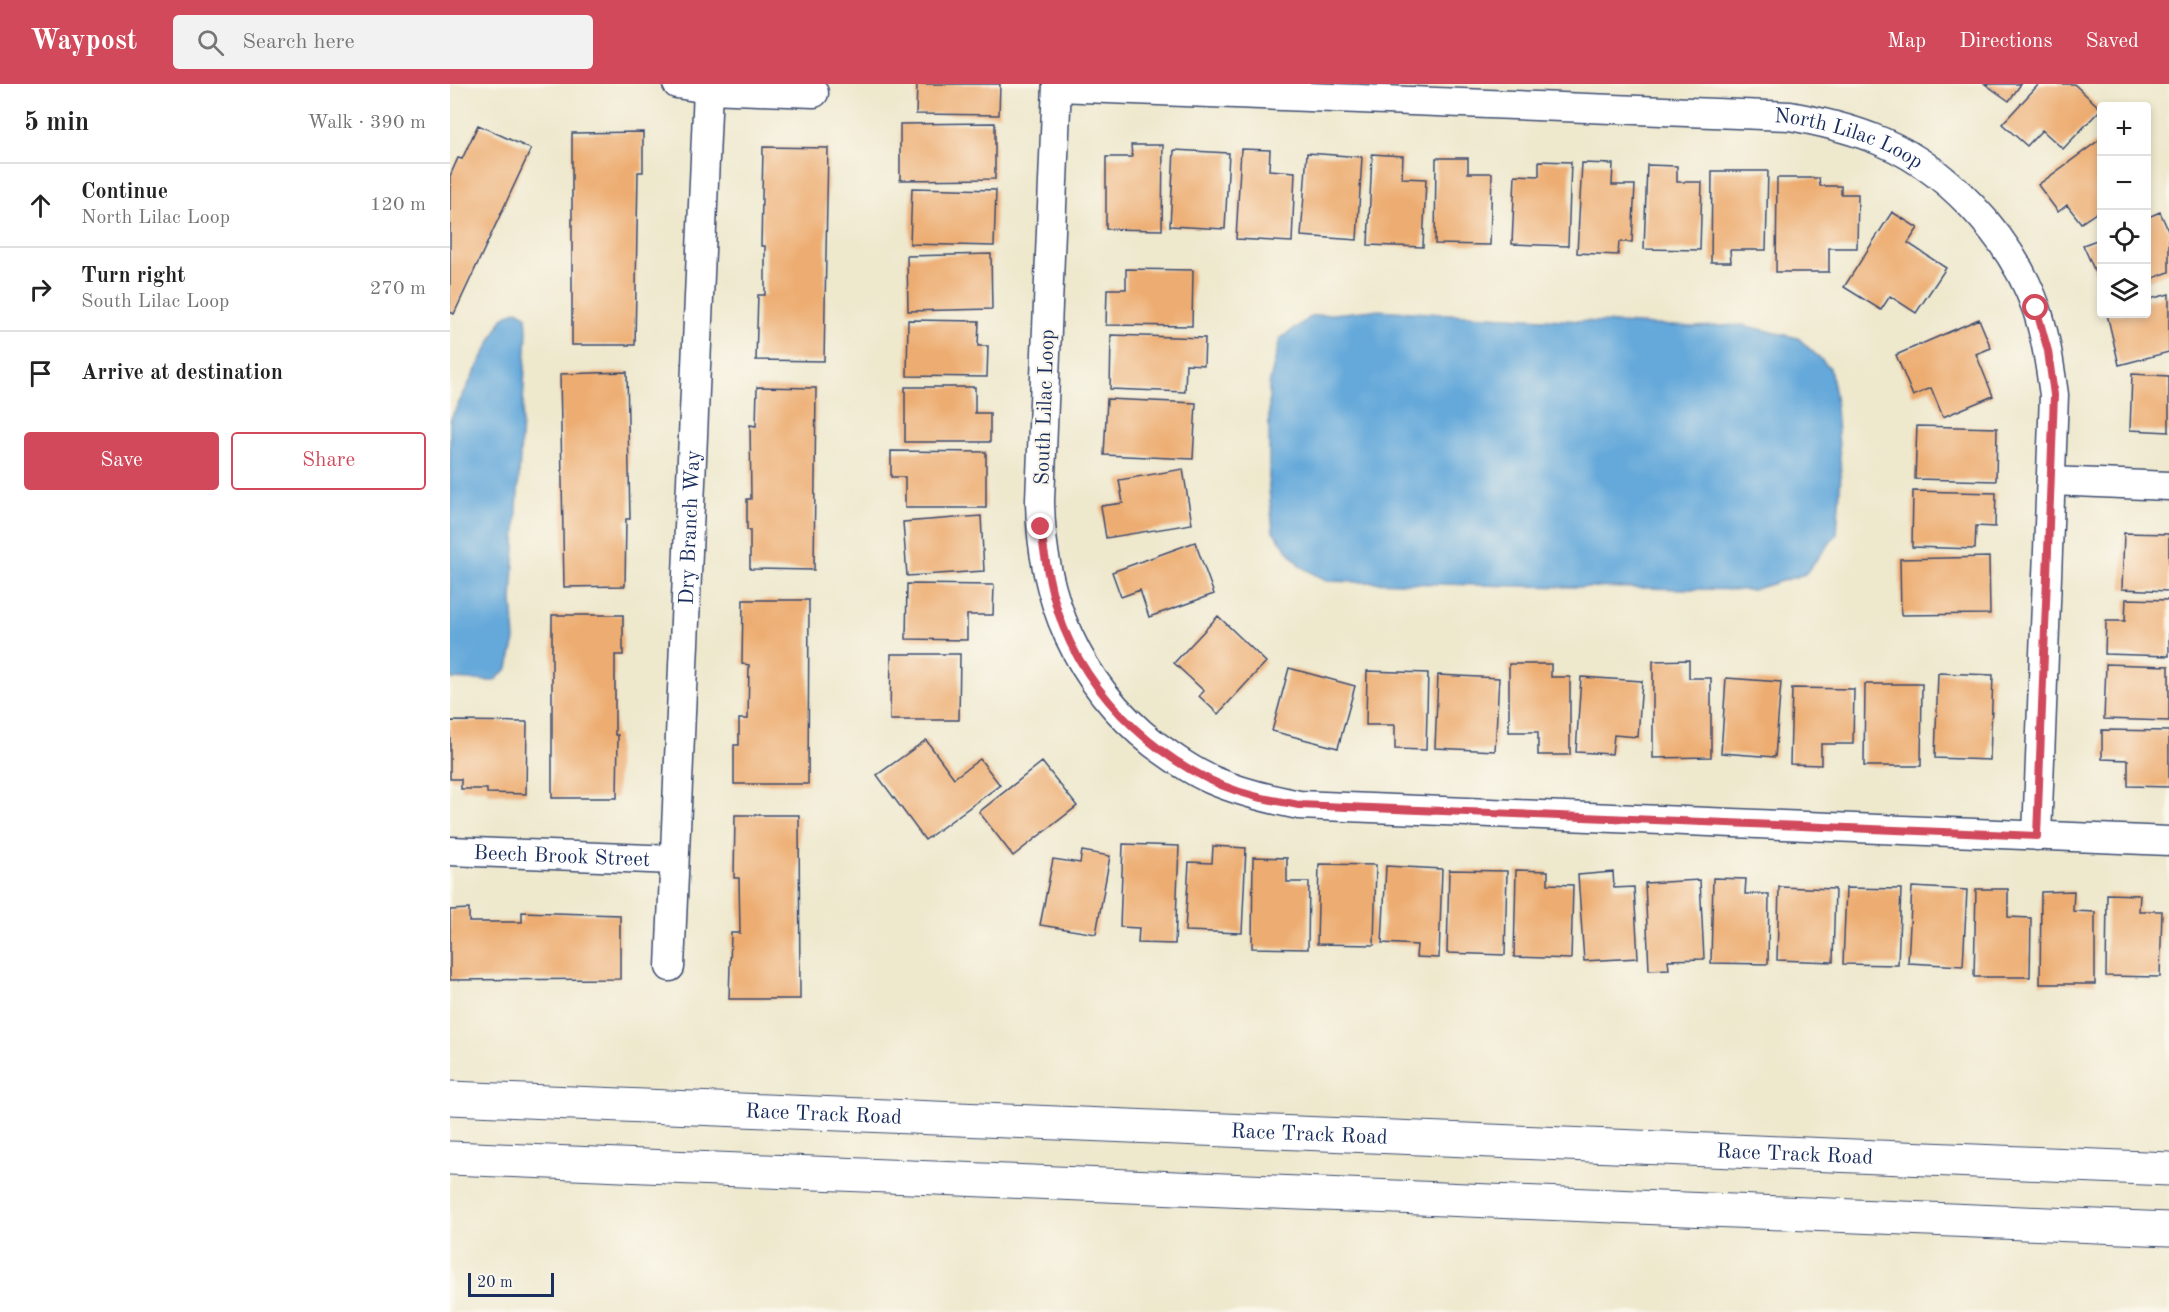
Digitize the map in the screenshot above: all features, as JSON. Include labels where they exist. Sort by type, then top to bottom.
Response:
[{"type":"main road","name":"Race Track Road","points":[[450,1098],[2169,1169]]},
{"type":"main road","points":[[450,1158],[2169,1229]]},
{"type":"street","points":[[677,84],[708,89],[814,93]]},
{"type":"street","name":"North Lilac Loop","points":[[1057,85],[1790,116],[1831,124],[1872,137],[1916,160],[1957,192],[1987,223],[2016,264],[2036,308],[2048,351],[2054,395],[2037,836]]},
{"type":"street","name":"South Lilac Loop","points":[[1057,85],[1040,500],[1046,568],[1058,614],[1078,657],[1106,698],[1135,729],[1172,758],[1210,779],[1253,796],[1299,805],[2169,841]]},
{"type":"street","name":"Dry Branch Way","points":[[670,967],[708,89]]},
{"type":"street","points":[[2051,481],[2169,486]]},
{"type":"street","name":"Beech Brook Street","points":[[450,851],[674,860]]},
{"type":"water","points":[[517,310],[526,315],[527,331],[512,600],[515,640],[508,668],[494,681],[450,679],[450,420],[503,318]]},
{"type":"water","points":[[1374,310],[1693,327],[1743,325],[1798,338],[1830,368],[1835,396],[1841,472],[1837,534],[1805,574],[1752,590],[1326,581],[1300,566],[1273,531],[1269,489],[1269,385],[1280,339],[1312,316]]},
{"type":"building","points":[[917,84],[1000,84],[999,115],[916,114]]},
{"type":"building","points":[[1985,84],[2021,84],[2009,101]]},
{"type":"building","points":[[2039,84],[2074,84],[2097,105],[2097,113],[2063,149],[2042,130],[2027,146],[2002,124]]},
{"type":"building","points":[[995,123],[995,179],[900,180],[900,124]]},
{"type":"building","points":[[478,125],[531,149],[454,314],[450,312],[450,176],[458,158],[462,159]]},
{"type":"building","points":[[643,132],[643,172],[638,172],[635,345],[572,345],[572,133]]},
{"type":"building","points":[[2097,142],[2097,212],[2081,223],[2067,205],[2058,212],[2038,185]]},
{"type":"building","points":[[1131,145],[1163,145],[1162,230],[1106,229],[1106,157],[1132,157]]},
{"type":"building","points":[[763,147],[828,148],[824,361],[756,360],[758,295],[765,295],[765,246],[761,246]]},
{"type":"building","points":[[1241,149],[1270,150],[1269,170],[1295,172],[1292,242],[1236,239]]},
{"type":"building","points":[[1174,150],[1229,153],[1225,229],[1170,226]]},
{"type":"building","points":[[1307,153],[1362,157],[1357,240],[1301,236]]},
{"type":"building","points":[[1372,154],[1403,156],[1402,178],[1426,179],[1423,247],[1368,245]]},
{"type":"building","points":[[1436,158],[1468,158],[1468,173],[1492,173],[1490,245],[1435,244]]},
{"type":"building","points":[[1539,161],[1571,162],[1568,246],[1512,244],[1515,175],[1539,176]]},
{"type":"building","points":[[1582,163],[1613,164],[1612,185],[1635,185],[1632,242],[1619,242],[1618,255],[1577,253]]},
{"type":"building","points":[[1647,165],[1677,166],[1677,182],[1702,182],[1700,250],[1644,249]]},
{"type":"building","points":[[1712,171],[1768,171],[1766,250],[1730,250],[1731,262],[1711,262]]},
{"type":"building","points":[[1777,178],[1819,178],[1820,186],[1841,186],[1841,194],[1858,194],[1857,248],[1829,248],[1829,272],[1776,272]]},
{"type":"building","points":[[912,188],[996,190],[994,246],[910,244]]},
{"type":"building","points":[[1892,212],[1918,228],[1908,243],[1946,268],[1916,313],[1890,296],[1881,310],[1844,287]]},
{"type":"building","points":[[2160,212],[2169,232],[2169,272],[2151,279],[2151,264],[2151,216]]},
{"type":"building","points":[[2097,240],[2097,276],[2083,245]]},
{"type":"building","points":[[991,254],[992,309],[908,311],[907,256]]},
{"type":"building","points":[[1126,269],[1193,270],[1192,326],[1106,325],[1107,289],[1126,289]]},
{"type":"building","points":[[2169,294],[2169,352],[2119,365],[2108,318],[2151,318],[2151,299]]},
{"type":"building","points":[[1979,319],[1991,348],[1976,354],[1993,396],[1943,417],[1931,388],[1913,396],[1896,355]]},
{"type":"building","points":[[908,320],[979,321],[978,346],[988,346],[987,377],[907,376]]},
{"type":"building","points":[[1111,335],[1205,338],[1204,365],[1186,364],[1185,392],[1110,389]]},
{"type":"building","points":[[627,372],[630,519],[626,519],[625,586],[564,587],[560,374]]},
{"type":"building","points":[[2132,374],[2169,376],[2169,432],[2130,430]]},
{"type":"building","points":[[757,387],[816,388],[814,570],[750,569],[747,499],[751,499],[750,425],[756,426]]},
{"type":"building","points":[[905,387],[975,387],[975,413],[990,413],[990,442],[905,442]]},
{"type":"building","points":[[1107,399],[1196,403],[1193,459],[1104,455]]},
{"type":"building","points":[[1917,426],[1997,428],[1996,481],[1915,479]]},
{"type":"building","points":[[891,451],[986,452],[986,508],[905,508],[905,477],[891,477]]},
{"type":"building","points":[[1183,469],[1192,524],[1106,538],[1101,506],[1123,503],[1119,480]]},
{"type":"building","points":[[1913,491],[1996,493],[1995,527],[1976,526],[1975,549],[1912,547]]},
{"type":"building","points":[[981,516],[984,571],[907,576],[903,522]]},
{"type":"building","points":[[2124,533],[2169,534],[2169,591],[2122,589]]},
{"type":"building","points":[[1195,542],[1214,594],[1149,617],[1140,590],[1121,597],[1112,572]]},
{"type":"building","points":[[1989,557],[1990,614],[1901,615],[1900,559]]},
{"type":"building","points":[[907,584],[994,585],[993,615],[967,615],[967,640],[906,639]]},
{"type":"building","points":[[2126,599],[2169,600],[2169,656],[2105,654],[2106,621],[2125,621]]},
{"type":"building","points":[[743,600],[809,600],[808,784],[734,784],[734,745],[739,745],[739,719],[748,719],[749,665],[742,664]]},
{"type":"building","points":[[552,615],[623,615],[623,655],[615,655],[615,735],[618,735],[617,798],[552,798]]},
{"type":"building","points":[[1218,616],[1266,662],[1218,714],[1199,696],[1204,691],[1174,663]]},
{"type":"building","points":[[891,654],[960,654],[959,720],[890,720]]},
{"type":"building","points":[[1689,660],[1689,678],[1711,678],[1711,757],[1653,758],[1653,661]]},
{"type":"building","points":[[1509,664],[1551,664],[1551,677],[1570,677],[1570,755],[1538,755],[1538,732],[1509,732]]},
{"type":"building","points":[[2106,664],[2169,666],[2169,721],[2104,719]]},
{"type":"building","points":[[1289,668],[1355,686],[1338,748],[1272,731]]},
{"type":"building","points":[[1367,671],[1428,673],[1426,750],[1395,749],[1395,725],[1366,725]]},
{"type":"building","points":[[1938,673],[1993,675],[1990,760],[1935,758]]},
{"type":"building","points":[[1438,675],[1499,678],[1495,751],[1435,748]]},
{"type":"building","points":[[1581,677],[1642,681],[1638,737],[1614,735],[1612,754],[1576,752]]},
{"type":"building","points":[[1726,678],[1781,682],[1775,757],[1721,753]]},
{"type":"building","points":[[1865,684],[1922,684],[1921,766],[1864,766]]},
{"type":"building","points":[[1792,688],[1854,689],[1853,744],[1821,744],[1821,765],[1790,764]]},
{"type":"building","points":[[450,721],[527,722],[526,794],[487,793],[487,789],[461,789],[461,779],[450,779]]},
{"type":"building","points":[[2102,730],[2169,731],[2169,787],[2128,786],[2128,760],[2102,759]]},
{"type":"building","points":[[926,740],[954,778],[980,759],[1000,785],[925,840],[877,775]]},
{"type":"building","points":[[1042,762],[1077,806],[1013,856],[979,812]]},
{"type":"building","points":[[735,815],[799,815],[800,999],[729,999],[731,933],[740,933],[739,878],[734,878]]},
{"type":"building","points":[[1123,844],[1179,846],[1175,944],[1138,943],[1139,928],[1120,927]]},
{"type":"building","points":[[1213,846],[1246,848],[1242,933],[1185,931],[1189,862],[1212,863]]},
{"type":"building","points":[[1082,851],[1110,856],[1096,934],[1040,925],[1053,859],[1080,863]]},
{"type":"building","points":[[1253,857],[1287,858],[1287,882],[1309,882],[1308,949],[1252,948]]},
{"type":"building","points":[[1319,864],[1376,865],[1374,945],[1317,944]]},
{"type":"building","points":[[1386,866],[1442,869],[1439,958],[1416,957],[1417,945],[1382,943]]},
{"type":"building","points":[[1449,870],[1507,871],[1505,955],[1447,953]]},
{"type":"building","points":[[1516,870],[1548,871],[1548,884],[1573,885],[1571,959],[1514,957]]},
{"type":"building","points":[[1613,872],[1614,888],[1634,887],[1638,958],[1584,961],[1578,875]]},
{"type":"building","points":[[1713,878],[1746,879],[1745,894],[1769,894],[1768,964],[1711,963]]},
{"type":"building","points":[[1700,880],[1704,959],[1668,960],[1669,969],[1649,970],[1645,883]]},
{"type":"building","points":[[1779,887],[1835,889],[1833,962],[1777,960]]},
{"type":"building","points":[[1912,887],[1967,890],[1963,966],[1908,963]]},
{"type":"building","points":[[1846,888],[1901,889],[1898,965],[1843,964]]},
{"type":"building","points":[[1976,889],[2008,889],[2008,917],[2031,918],[2030,977],[1974,977]]},
{"type":"building","points":[[2074,891],[2073,911],[2095,912],[2095,984],[2040,984],[2041,892]]},
{"type":"building","points":[[2107,894],[2140,895],[2139,911],[2162,911],[2160,977],[2106,976]]},
{"type":"building","points":[[469,909],[469,922],[522,922],[522,912],[620,915],[620,979],[450,980],[450,910]]},
{"type":"route","points":[[1041,527],[1046,568],[1058,614],[1078,657],[1106,698],[1135,729],[1172,758],[1210,779],[1253,796],[1299,805],[2037,836],[2054,395],[2048,351],[2036,308]]}]
